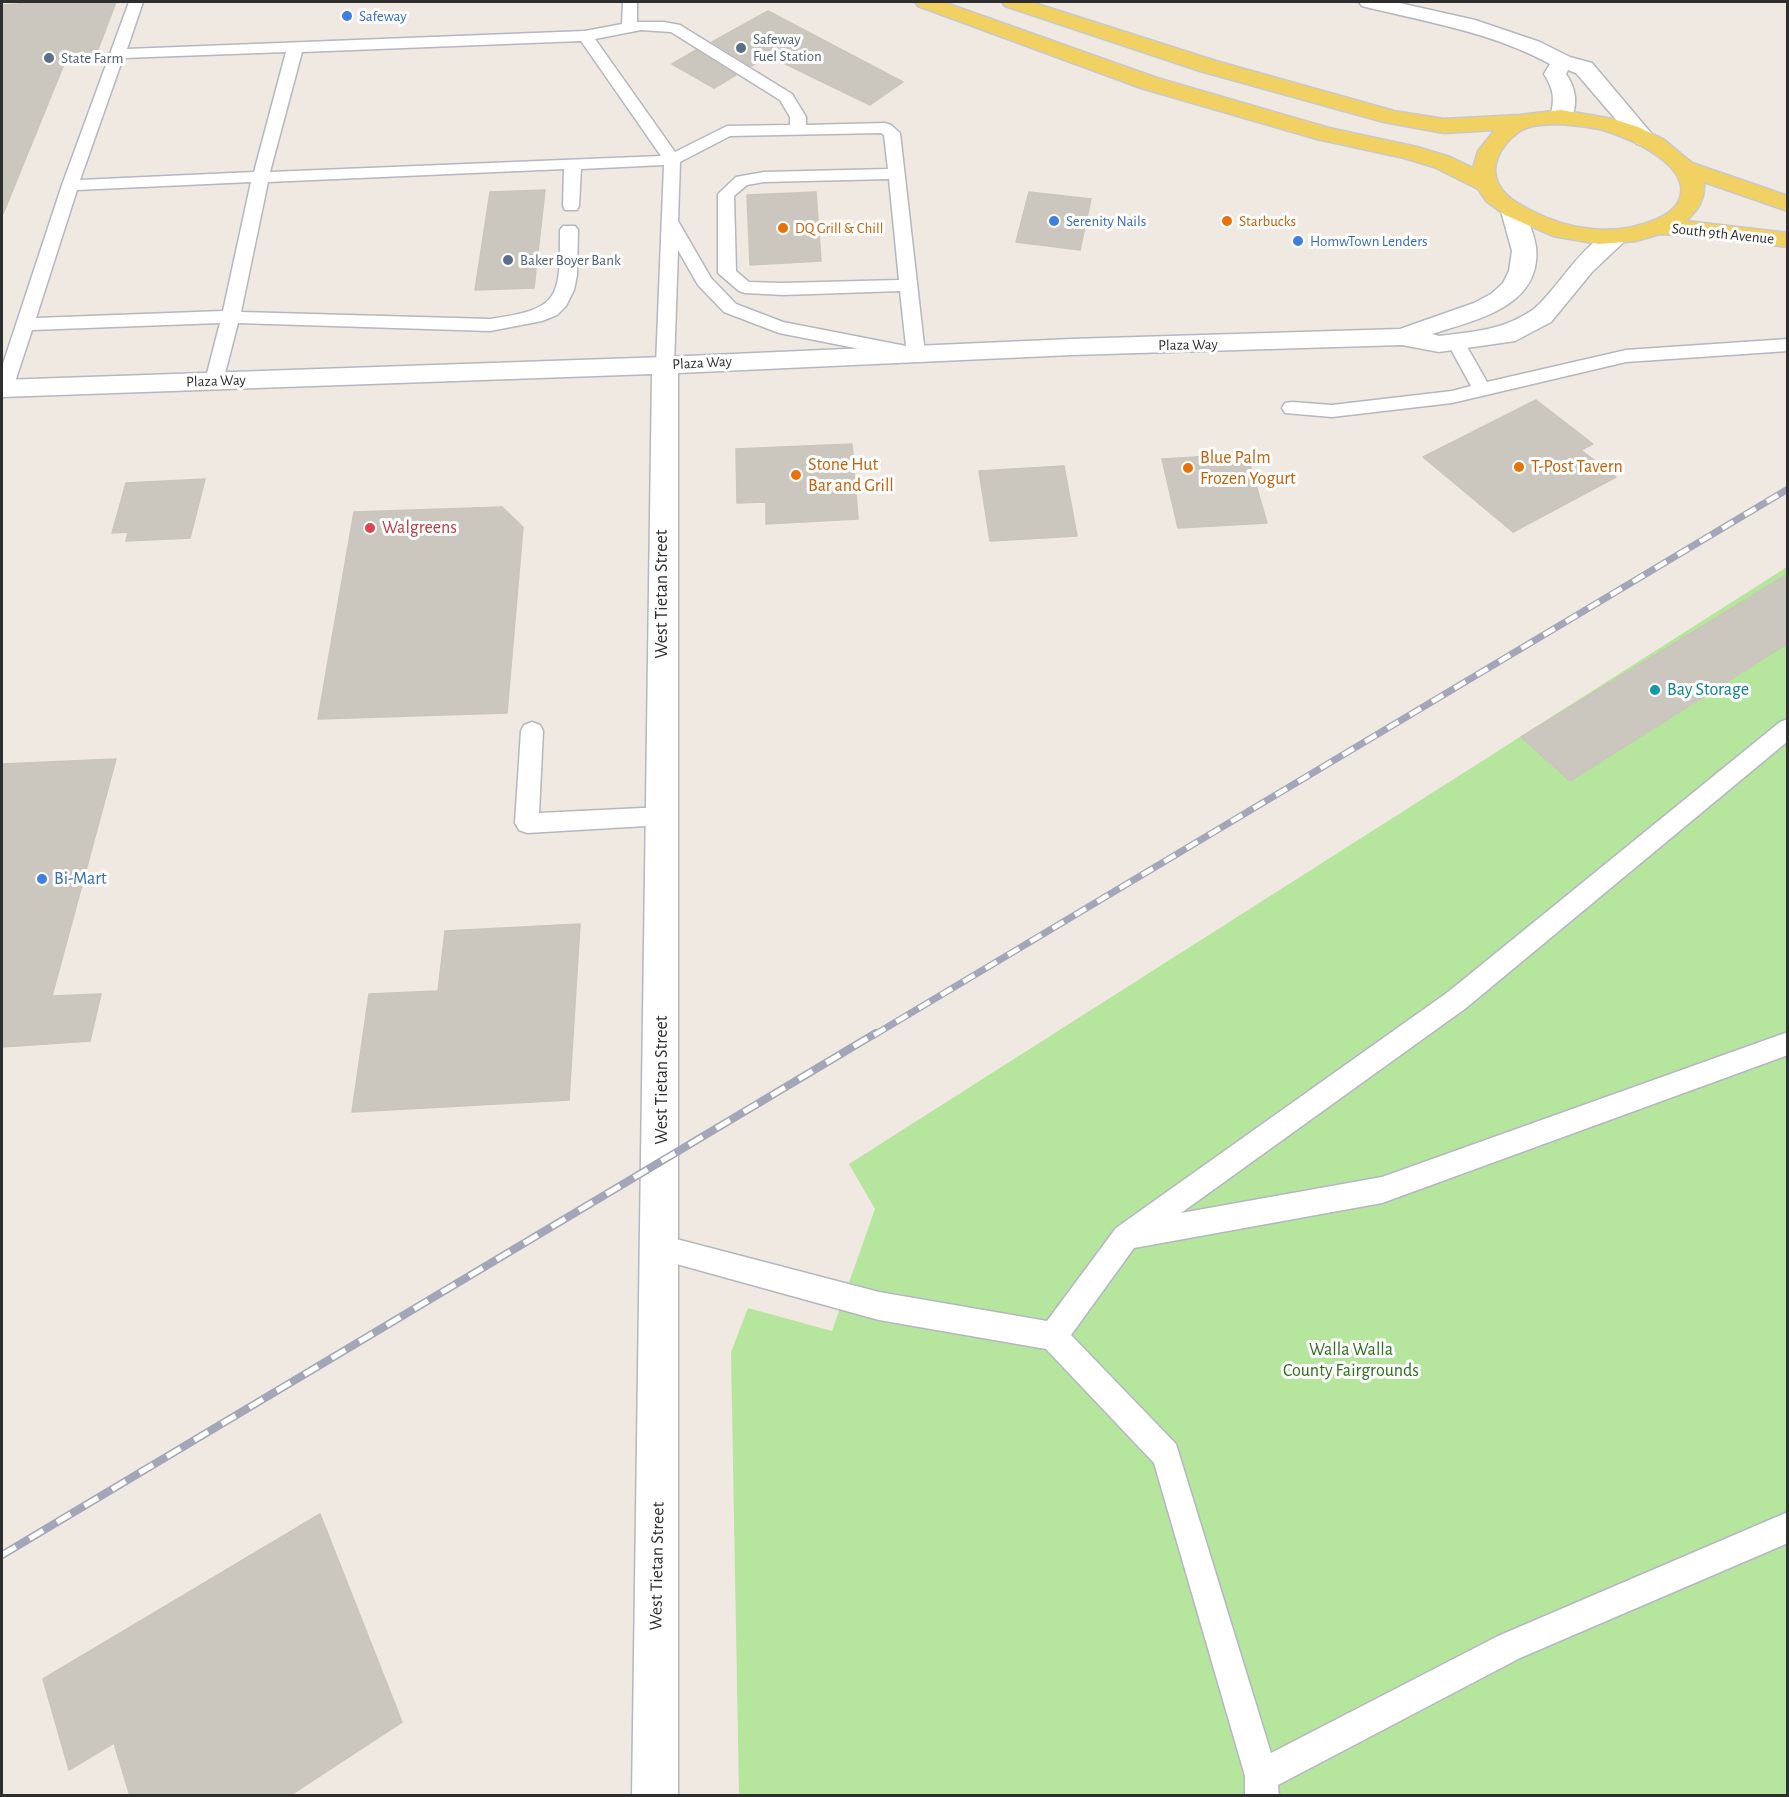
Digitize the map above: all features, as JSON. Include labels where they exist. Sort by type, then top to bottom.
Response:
[{"type":"main road","points":[[925,2],[1149,83],[1325,134],[1409,152],[1442,162],[1486,184]]},
{"type":"main road","points":[[1012,2],[1208,66],[1392,117],[1444,126],[1477,126],[1562,117],[1619,128],[1645,138],[1669,152],[1684,168],[1691,180],[1693,193],[1688,205],[1676,218],[1658,228],[1638,235],[1617,237],[1596,237],[1560,231],[1513,211],[1496,199],[1486,184],[1484,172],[1486,159],[1495,144],[1520,122]]},
{"type":"main road","points":[[1369,2],[1468,24],[1533,46],[1562,62],[1584,68],[1645,138]]},
{"type":"main road","points":[[1562,62],[1555,74],[1564,86],[1566,100],[1562,117]]},
{"type":"main road","points":[[1684,168],[1788,204]]},
{"type":"main road","name":"Plaza Way","points":[[1402,337],[1432,324],[1476,314],[1499,301],[1517,283],[1524,266],[1525,249],[1513,211]]},
{"type":"main road","name":"South 9th Avenue","points":[[1658,228],[1707,230],[1788,240]]},
{"type":"main road","name":"Plaza Way","points":[[3,388],[1402,337],[1438,344],[1506,335],[1542,316],[1583,267],[1617,237]]},
{"type":"main road","name":"West Tietan Street","points":[[655,1796],[661,1248],[662,619],[665,365]]},
{"type":"lane","points":[[3,388],[70,185],[136,2]]},
{"type":"lane","points":[[629,27],[630,2]]},
{"type":"lane","points":[[119,54],[585,36],[629,27],[660,24],[675,28],[786,96],[798,117],[798,129]]},
{"type":"lane","points":[[585,36],[672,160],[665,365]]},
{"type":"lane","points":[[214,381],[231,317],[261,177],[295,46]]},
{"type":"lane","points":[[70,185],[672,160],[727,131],[885,128],[892,133],[916,354],[779,327],[730,308],[704,281],[671,223]]},
{"type":"lane","points":[[571,206],[573,164]]},
{"type":"lane","points":[[896,174],[764,177],[742,182],[726,194],[727,273],[745,287],[783,289],[908,285]]},
{"type":"lane","points":[[25,324],[231,317],[490,325],[517,322],[547,313],[560,302],[566,291],[569,230]]},
{"type":"lane","points":[[1456,342],[1482,390]]},
{"type":"lane","points":[[1292,408],[1332,411],[1452,397],[1626,356],[1788,345]]},
{"type":"lane","points":[[1053,1336],[1126,1237],[1457,1000],[1788,728]]},
{"type":"lane","points":[[532,731],[527,823],[663,816]]},
{"type":"lane","points":[[1126,1237],[1382,1190],[1788,1043]]},
{"type":"lane","points":[[661,1248],[879,1306],[1053,1336],[1166,1454],[1261,1786],[1509,1647],[1788,1527]]},
{"type":"green space","name":"Walla Walla County Fairgrounds","points":[[1787,567],[1787,1795],[739,1795],[731,1352],[748,1308],[832,1331],[875,1209],[849,1164]]},
{"type":"building","points":[[20,2],[116,2],[97,52],[69,52],[3,214],[2,5],[19,4]]},
{"type":"building","points":[[768,11],[903,82],[870,105],[769,56],[751,66],[712,42]]},
{"type":"building","points":[[696,50],[736,75],[714,88],[672,64]]},
{"type":"building","name":"Baker Boyer Bank","points":[[545,190],[534,288],[475,290],[490,192]]},
{"type":"building","name":"DQ Grill & Chill","points":[[816,192],[821,261],[750,265],[747,195]]},
{"type":"building","name":"Serenity Nails","points":[[1029,192],[1091,199],[1080,250],[1016,242]]},
{"type":"building","name":"T-Post Tavern","points":[[1536,400],[1593,444],[1581,450],[1616,477],[1513,532],[1423,457]]},
{"type":"building","name":"Stone Hut Bar and Grill","points":[[852,444],[858,519],[766,524],[766,502],[737,503],[736,449]]},
{"type":"building","points":[[1247,454],[1267,523],[1178,528],[1162,459]]},
{"type":"building","points":[[1064,466],[1077,536],[990,541],[979,471]]},
{"type":"building","points":[[205,479],[190,538],[126,541],[128,532],[112,533],[126,483]]},
{"type":"building","name":"Walgreens","points":[[502,507],[523,527],[507,713],[318,719],[354,512]]},
{"type":"building","name":"Bay Storage","points":[[1788,574],[1788,643],[1570,781],[1521,737]]},
{"type":"building","name":"Bi-Mart","points":[[116,759],[52,996],[101,994],[90,1041],[2,1047],[2,764]]},
{"type":"building","points":[[580,924],[569,1100],[352,1112],[369,994],[438,991],[445,931]]},
{"type":"building","points":[[320,1514],[402,1722],[289,1796],[130,1796],[114,1743],[69,1770],[43,1679]]},
{"type":"railway","points":[[874,1035],[1788,489]]},
{"type":"railway","points":[[2,1555],[876,1033]]},
{"type":"place","name":"Safeway","points":[[347,16]]},
{"type":"place","name":"Safeway Fuel Station","points":[[741,48]]},
{"type":"place","name":"State Farm","points":[[49,58]]},
{"type":"place","name":"Serenity Nails","points":[[1054,221]]},
{"type":"place","name":"Starbucks","points":[[1227,221]]},
{"type":"place","name":"DQ Grill & Chill","points":[[783,228]]},
{"type":"place","name":"HomwTown Lenders","points":[[1298,241]]},
{"type":"place","name":"Baker Boyer Bank","points":[[508,260]]},
{"type":"place","name":"T-Post Tavern","points":[[1519,467]]},
{"type":"place","name":"Blue Palm Frozen Yogurt","points":[[1188,468]]},
{"type":"place","name":"Stone Hut Bar and Grill","points":[[796,475]]},
{"type":"place","name":"Walgreens","points":[[370,528]]},
{"type":"place","name":"Bay Storage","points":[[1655,690]]},
{"type":"place","name":"Bi-Mart","points":[[42,879]]}]
